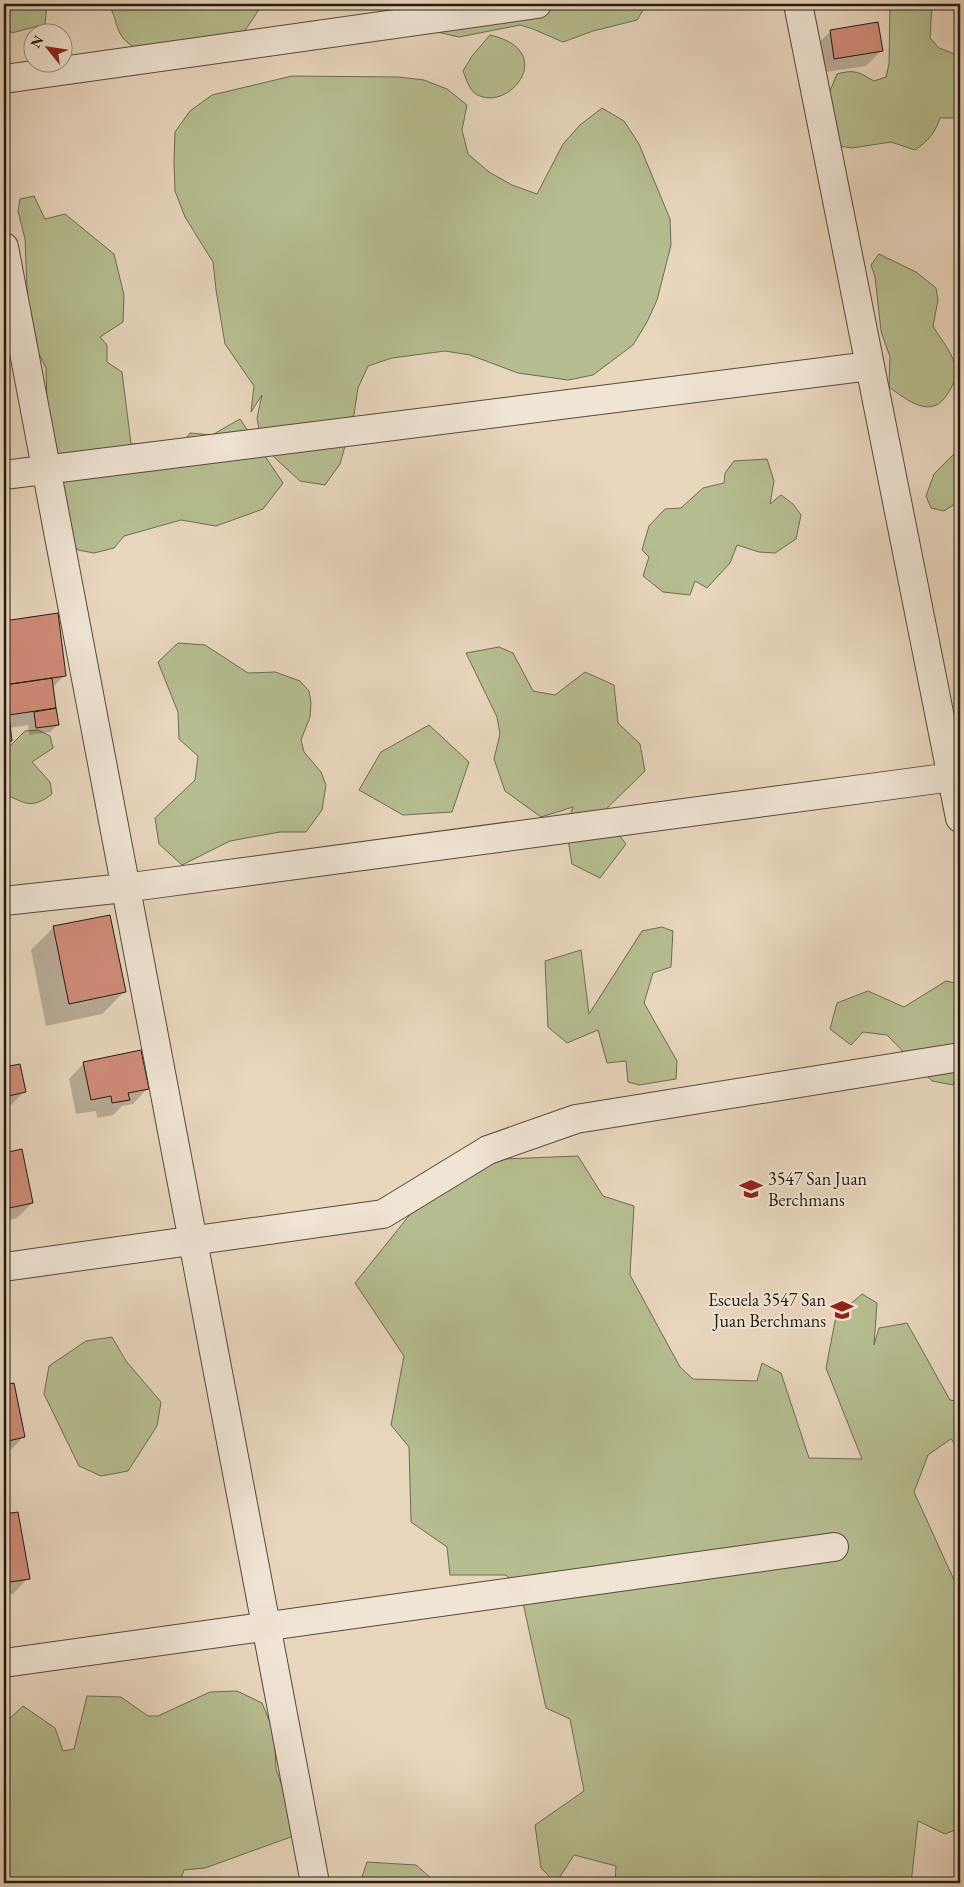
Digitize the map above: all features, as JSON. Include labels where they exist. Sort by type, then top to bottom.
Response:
[{"type":"street","points":[[4,79],[536,4]]},
{"type":"street","points":[[798,4],[870,366],[953,748],[952,777],[960,818]]},
{"type":"street","points":[[4,246],[124,888],[315,1883]]},
{"type":"street","points":[[4,475],[870,366]]},
{"type":"street","points":[[4,901],[124,888],[952,777]]},
{"type":"street","points":[[4,1267],[383,1214],[488,1150],[576,1119],[960,1058]]},
{"type":"street","points":[[4,1663],[834,1547]]},
{"type":"green space","points":[[4,4],[47,4],[45,22],[22,22],[22,30],[12,33],[4,24]]},
{"type":"green space","points":[[108,4],[259,4],[258,11],[244,32],[147,55],[123,38]]},
{"type":"green space","points":[[403,4],[647,4],[637,20],[593,31],[563,42],[520,25],[459,37],[424,29]]},
{"type":"green space","points":[[890,4],[932,4],[930,38],[939,48],[960,56],[960,118],[940,118],[930,136],[915,150],[891,142],[852,148],[839,146],[827,98],[837,74],[856,72],[874,81],[886,77],[889,64]]},
{"type":"green space","points":[[490,35],[511,43],[522,54],[525,66],[521,78],[513,88],[502,95],[489,98],[476,94],[471,90],[463,71],[472,56]]},
{"type":"green space","points":[[292,76],[398,77],[424,80],[447,89],[467,105],[462,130],[468,154],[489,172],[512,185],[537,194],[563,144],[580,125],[602,108],[624,121],[639,144],[670,219],[671,245],[657,300],[647,322],[633,345],[593,375],[568,380],[518,373],[470,355],[445,351],[392,358],[368,366],[358,388],[354,414],[340,464],[325,485],[300,481],[262,446],[257,418],[262,395],[251,412],[254,386],[225,344],[213,262],[185,217],[175,191],[174,162],[175,132],[190,111],[212,95]]},
{"type":"green space","points":[[34,196],[45,219],[65,214],[114,254],[124,295],[123,322],[100,337],[107,345],[107,362],[122,372],[131,444],[184,441],[190,433],[212,435],[240,419],[283,483],[263,509],[216,526],[181,520],[124,536],[114,548],[94,553],[78,550],[62,530],[62,460],[48,436],[46,368],[29,334],[25,239],[18,211],[20,199]]},
{"type":"green space","points":[[879,254],[916,272],[936,288],[938,300],[933,326],[953,359],[956,374],[948,393],[935,406],[927,407],[911,402],[889,387],[890,357],[881,331],[875,277],[871,265]]},
{"type":"green space","points":[[955,453],[960,454],[960,481],[955,504],[944,511],[931,508],[926,496],[934,474]]},
{"type":"green space","points":[[767,459],[774,481],[770,504],[781,495],[793,504],[801,515],[796,539],[775,553],[759,552],[737,545],[730,563],[707,588],[695,581],[690,595],[663,592],[643,576],[649,557],[642,550],[649,526],[665,509],[681,508],[703,488],[724,483],[725,473],[734,461]]},
{"type":"green space","points":[[178,643],[205,645],[248,673],[275,672],[300,681],[309,691],[311,703],[310,717],[301,740],[304,752],[321,772],[326,785],[322,810],[306,832],[280,832],[230,841],[182,865],[159,844],[155,818],[195,780],[198,756],[179,739],[178,712],[158,662]]},
{"type":"green space","points":[[499,647],[513,653],[533,691],[555,695],[585,672],[614,685],[618,723],[640,744],[645,771],[599,816],[605,816],[626,844],[600,878],[572,864],[566,827],[573,807],[541,817],[505,791],[494,759],[500,734],[497,717],[466,653]]},
{"type":"green space","points":[[429,725],[469,762],[452,812],[403,815],[359,790],[381,752]]},
{"type":"green space","points":[[38,730],[50,736],[53,748],[32,762],[50,782],[52,794],[39,802],[28,803],[4,794],[4,751],[25,731]]},
{"type":"green space","points":[[662,927],[673,931],[671,967],[653,973],[644,1003],[677,1061],[676,1079],[639,1085],[628,1082],[626,1061],[607,1063],[598,1030],[567,1043],[548,1027],[545,961],[581,950],[589,1014],[642,931]]},
{"type":"green space","points":[[946,981],[960,984],[960,1061],[953,1085],[932,1081],[887,1035],[863,1032],[851,1045],[830,1029],[837,1003],[868,991],[904,1007]]},
{"type":"green space","points":[[578,1156],[603,1196],[634,1206],[630,1275],[680,1367],[693,1379],[757,1381],[762,1363],[781,1373],[809,1458],[862,1459],[826,1368],[836,1316],[862,1294],[877,1303],[874,1345],[879,1328],[907,1323],[950,1400],[960,1402],[960,1450],[951,1439],[928,1455],[914,1492],[954,1580],[960,1584],[960,1828],[945,1834],[918,1821],[911,1883],[615,1883],[616,1866],[574,1855],[556,1883],[541,1868],[535,1825],[584,1791],[570,1719],[546,1708],[520,1589],[506,1575],[450,1575],[447,1547],[411,1522],[409,1447],[391,1425],[404,1356],[355,1283],[453,1161]]},
{"type":"green space","points":[[112,1337],[126,1361],[161,1402],[157,1426],[128,1471],[101,1476],[79,1466],[44,1394],[49,1366],[86,1341]]},
{"type":"green space","points":[[237,1691],[262,1703],[274,1732],[276,1769],[299,1834],[205,1868],[184,1870],[179,1883],[4,1883],[4,1724],[23,1706],[55,1728],[63,1751],[74,1749],[87,1696],[121,1697],[148,1716],[158,1716],[210,1692]]},
{"type":"green space","points":[[367,1862],[416,1865],[431,1878],[429,1883],[360,1883]]},
{"type":"building","points":[[878,22],[883,51],[834,59],[830,30]]},
{"type":"building","points":[[58,613],[66,676],[4,685],[4,621]]},
{"type":"building","points":[[52,678],[56,708],[9,715],[12,741],[4,742],[4,685]]},
{"type":"building","points":[[56,708],[59,725],[36,728],[34,712]]},
{"type":"building","points":[[110,915],[126,992],[69,1004],[53,926]]},
{"type":"building","points":[[141,1050],[149,1089],[128,1093],[130,1100],[112,1103],[111,1096],[91,1100],[83,1062]]},
{"type":"building","points":[[20,1064],[26,1092],[4,1097],[4,1067]]},
{"type":"building","points":[[22,1149],[33,1203],[4,1209],[4,1153]]},
{"type":"building","points":[[14,1383],[25,1437],[4,1442],[4,1385]]},
{"type":"building","points":[[18,1512],[30,1579],[10,1582],[8,1575],[4,1575],[4,1514]]},
{"type":"place","name":"3547 San Juan Berchmans","points":[[751,1189]]},
{"type":"place","name":"Escuela 3547 San Juan Berchmans","points":[[842,1310]]}]
